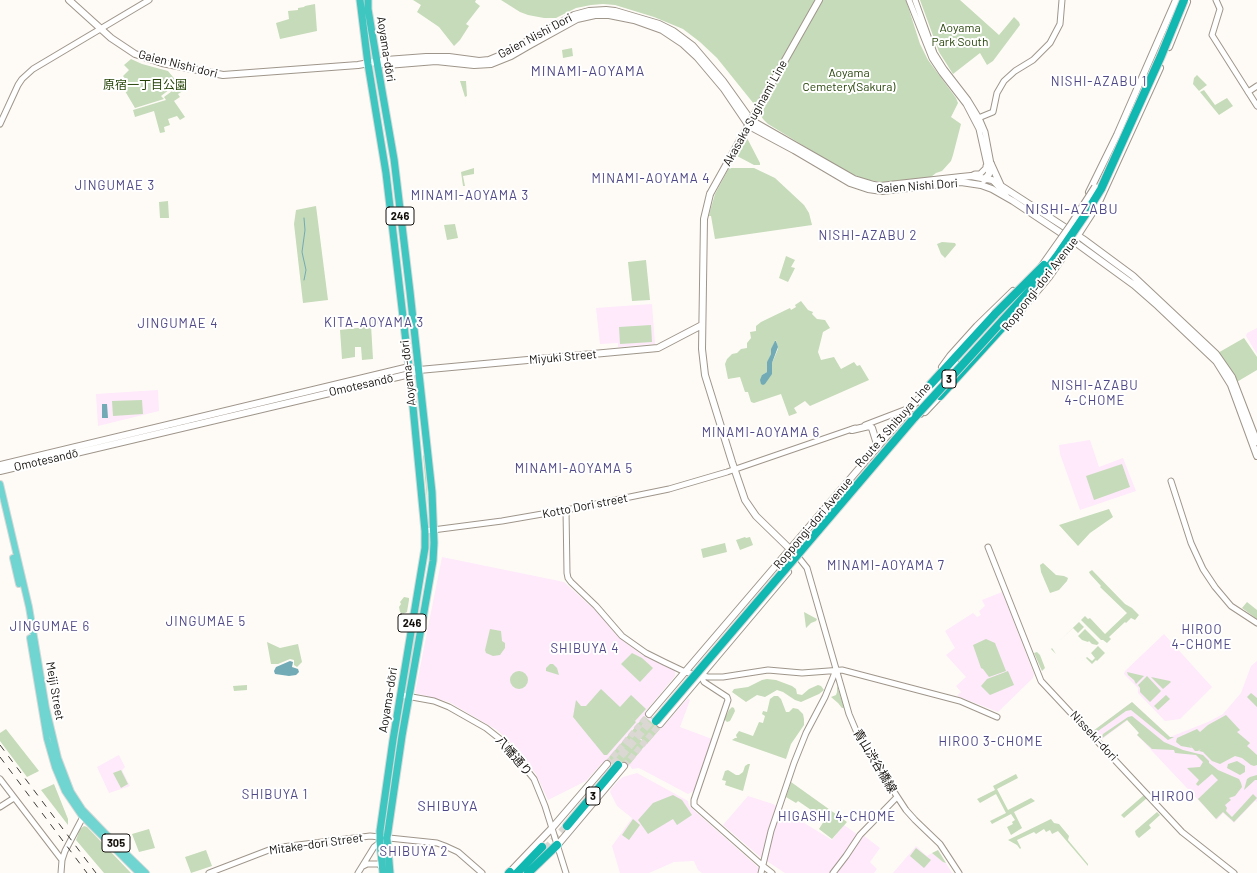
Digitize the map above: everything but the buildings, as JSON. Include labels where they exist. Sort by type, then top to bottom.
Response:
[{"type":"highway","name":"Aoyama-dōri","points":[[360,0],[368,64],[380,129],[410,371]]},
{"type":"highway","name":"Aoyama-dōri","points":[[368,0],[368,9],[394,159],[419,370],[432,492],[434,530],[434,550],[405,695],[393,740],[382,839]]},
{"type":"highway","name":"Route 3 Shibuya Line","points":[[654,719],[914,409],[1044,265],[1071,227],[1096,187],[1182,0]]},
{"type":"highway","name":"Route 3 Shibuya Line","points":[[654,719],[914,418],[1034,286],[1065,245],[1101,189],[1161,56],[1182,0]]},
{"type":"highway","points":[[391,219],[397,221],[400,217]]},
{"type":"highway","points":[[930,385],[1044,265]]},
{"type":"highway","points":[[940,396],[1024,302],[1034,286]]},
{"type":"highway","name":"246","points":[[410,371],[426,531]]},
{"type":"highway","name":"Aoyama-dōri","points":[[382,839],[392,803],[426,531]]},
{"type":"highway","name":"3","points":[[565,825],[616,765]]},
{"type":"highway","name":"246","points":[[382,839],[383,871]]},
{"type":"highway","name":"246","points":[[382,839],[390,873]]},
{"type":"highway","points":[[528,873],[557,845]]},
{"type":"highway","points":[[511,873],[543,849],[524,873]]},
{"type":"main road","name":"Gaien Nishi dori","points":[[69,0],[118,44],[142,57],[162,63],[223,75],[368,64],[377,62]]},
{"type":"main road","name":"Akasaka Suginami Line","points":[[800,558],[756,516],[745,500],[734,470],[705,375],[702,349],[704,219],[710,194],[819,0]]},
{"type":"main road","points":[[792,552],[917,413],[954,361],[1005,308],[1042,265],[1070,226],[1095,187],[1176,0]]},
{"type":"main road","points":[[1117,135],[1137,103],[1182,0]]},
{"type":"main road","points":[[1119,158],[1188,0]]},
{"type":"main road","name":"Gaien Nishi Dori","points":[[555,28],[574,15],[597,10],[615,11],[659,24],[679,35],[697,50],[728,87],[748,116],[756,124],[840,172],[861,182],[874,186],[888,186],[970,176],[989,177],[1133,276],[1216,354],[1232,377],[1257,442]]},
{"type":"main road","name":"Gaien Nishi Dori","points":[[377,62],[426,57],[489,60],[577,19],[604,14],[634,20],[662,30],[683,44],[697,57],[724,89],[747,123],[754,129],[794,150],[856,189],[874,193],[961,182],[974,183],[992,189],[1070,234],[1134,285],[1216,361],[1231,385],[1257,456]]},
{"type":"main road","name":"Roppongi-dori Avenue","points":[[940,396],[962,368],[1011,314],[1054,263],[1102,190],[1119,158]]},
{"type":"main road","name":"Roppongi-dori Avenue","points":[[654,719],[701,676],[829,524],[917,413],[930,385],[950,356],[996,306],[1030,276],[1049,251],[1070,234],[1094,211],[1105,191],[1119,158]]},
{"type":"main road","name":"Roppongi-dori Avenue","points":[[654,719],[685,672],[761,584],[792,552],[873,451],[894,428],[940,396],[967,371],[1010,324],[1048,277],[1106,160]]},
{"type":"main road","points":[[974,183],[989,177],[989,164]]},
{"type":"main road","points":[[989,164],[1001,186]]},
{"type":"main road","name":"Miyuki Street","points":[[419,370],[658,348],[702,325]]},
{"type":"main road","name":"Omotesandō","points":[[0,465],[419,370]]},
{"type":"main road","name":"Omotesandō","points":[[0,471],[410,371]]},
{"type":"main road","points":[[852,430],[867,425],[871,427],[877,445],[873,451]]},
{"type":"main road","name":"Meiji Street","points":[[0,484],[29,607],[54,745],[58,758],[72,792],[84,815],[146,873]]},
{"type":"main road","name":"Meiji Street","points":[[0,502],[25,608],[49,749],[55,767],[65,791],[84,815],[139,873]]},
{"type":"main road","points":[[792,552],[800,550],[819,528],[829,524]]},
{"type":"main road","points":[[693,674],[709,656],[728,645]]},
{"type":"main road","points":[[511,873],[552,828],[616,765]]},
{"type":"main road","points":[[533,873],[557,845],[616,765]]},
{"type":"street","points":[[0,124],[18,85],[29,72],[148,0]]},
{"type":"street","points":[[910,0],[932,58],[985,132],[989,164],[980,174],[970,176]]},
{"type":"street","points":[[915,0],[934,53],[944,69],[968,100],[977,119],[989,164]]},
{"type":"street","points":[[977,119],[993,112],[997,93],[1006,79],[1015,71],[1034,60],[1050,43],[1060,24],[1062,0]]},
{"type":"street","points":[[1216,0],[1220,9],[1212,35],[1257,106]]},
{"type":"street","points":[[1248,92],[1257,86]]},
{"type":"street","points":[[979,129],[985,132]]},
{"type":"street","points":[[989,177],[996,186],[1013,201]]},
{"type":"street","points":[[734,470],[885,419],[917,413]]},
{"type":"street","name":"Kotto Dori street","points":[[426,531],[502,521],[566,510],[675,487],[734,470]]},
{"type":"street","points":[[1171,481],[1191,543],[1203,569],[1215,587],[1231,606],[1257,623]]},
{"type":"street","points":[[566,510],[568,578],[596,606],[620,634],[646,653],[685,672],[701,676],[723,677],[768,670],[802,673],[836,670],[960,701],[997,717]]},
{"type":"street","name":"Nisseki-dori","points":[[988,547],[1039,677],[1190,838],[1234,873]]},
{"type":"street","name":"青山渋谷橋線","points":[[800,558],[807,568],[849,714],[856,732],[897,797],[912,817],[940,844],[960,873]]},
{"type":"street","points":[[761,873],[771,831],[794,763],[806,733],[825,697],[836,670]]},
{"type":"street","points":[[701,676],[704,682],[727,697],[728,700],[694,800],[694,805],[772,873]]},
{"type":"street","name":"八幡通り","points":[[405,695],[434,701],[449,707],[501,738],[534,779],[552,828],[566,873]]},
{"type":"street","points":[[0,779],[62,860]]},
{"type":"street","points":[[833,873],[860,835],[897,797]]},
{"type":"street","points":[[0,807],[14,798]]},
{"type":"street","points":[[61,873],[64,852],[84,815]]},
{"type":"street","name":"Mitake-dori Street","points":[[209,873],[274,848],[370,836],[382,839],[437,843],[458,852],[482,873]]},
{"type":"street","points":[[358,873],[374,847],[382,839]]},
{"type":"street","points":[[363,866],[367,864],[379,864],[383,871]]},
{"type":"shaded area","points":[[652,304],[655,344],[618,347],[618,343],[600,344],[596,308]]},
{"type":"shaded area","points":[[1257,328],[1257,354],[1246,336],[1247,333]]},
{"type":"shaded area","points":[[158,390],[159,411],[98,426],[96,394]]},
{"type":"shaded area","points":[[1090,440],[1099,467],[1123,458],[1136,491],[1080,510],[1060,454],[1059,445]]},
{"type":"shaded area","points":[[442,557],[564,582],[597,612],[618,637],[642,655],[675,671],[675,676],[645,712],[663,727],[688,698],[690,700],[680,727],[712,739],[694,791],[688,794],[639,768],[632,769],[630,766],[602,763],[586,781],[548,800],[536,774],[511,743],[497,730],[449,702],[415,693]]},
{"type":"shaded area","points":[[1002,592],[1034,674],[1033,678],[998,712],[957,696],[961,692],[956,686],[966,677],[946,655],[955,648],[945,631],[973,613],[977,617],[981,615],[979,611],[985,606],[982,600]]},
{"type":"shaded area","points":[[1164,634],[1212,687],[1180,719],[1165,721],[1138,693],[1138,688],[1124,674],[1125,671]]},
{"type":"shaded area","points":[[1257,661],[1257,802],[1255,801],[1234,823],[1223,813],[1217,820],[1137,735],[1139,733],[1128,720],[1101,740],[1093,731],[1132,702],[1170,737],[1208,722],[1223,714],[1241,693],[1251,666]]},
{"type":"shaded area","points":[[119,755],[125,767],[122,770],[130,786],[109,793],[97,767]]},
{"type":"shaded area","points":[[637,773],[688,801],[689,806],[759,868],[758,873],[702,873],[698,870],[694,861],[674,862],[649,873],[620,873],[612,846],[632,818],[617,806],[610,792],[611,789],[623,777]]},
{"type":"shaded area","points":[[748,796],[773,804],[832,840],[844,825],[861,837],[863,835],[880,848],[870,862],[877,869],[874,873],[785,873],[759,856],[723,825]]},
{"type":"shaded area","points":[[916,846],[927,856],[932,853],[946,863],[952,873],[893,873]]},
{"type":"green space","points":[[413,0],[476,0],[475,2],[480,6],[466,24],[469,26],[454,46],[439,27],[417,12],[421,5]]},
{"type":"green space","name":"Aoyama Cemetery(Sakura)","points":[[501,0],[906,0],[920,44],[928,60],[956,98],[958,103],[951,117],[961,124],[951,161],[942,171],[931,177],[887,183],[863,179],[840,168],[768,124],[717,58],[683,29],[654,17],[615,5],[591,5],[576,8],[556,18],[544,18],[520,12]]},
{"type":"green space","name":"Aoyama Park South","points":[[920,0],[960,0],[999,35],[1014,17],[1020,25],[993,61],[987,65],[980,53],[953,74],[939,52]]},
{"type":"green space","points":[[315,4],[317,31],[280,39],[276,23],[289,19],[288,11],[298,10],[298,8]]},
{"type":"green space","points":[[572,48],[573,56],[563,58],[562,50]]},
{"type":"green space","name":"原宿一丁目公園","points":[[131,59],[142,64],[168,71],[178,83],[161,96],[164,99],[135,108],[122,86],[127,81],[123,76],[129,70],[124,65]]},
{"type":"green space","points":[[1197,75],[1207,85],[1199,91],[1193,84],[1194,78]]},
{"type":"green space","points":[[460,81],[466,81],[467,96],[465,97]]},
{"type":"green space","points":[[179,86],[183,91],[178,94],[180,97],[174,101],[185,117],[180,120],[177,116],[168,119],[170,125],[164,127],[165,132],[160,133],[154,111],[135,117],[133,110],[166,100],[164,97]]},
{"type":"green space","points":[[1204,90],[1215,105],[1227,98],[1233,106],[1219,115],[1200,92]]},
{"type":"green space","points":[[747,138],[760,165],[754,165],[737,156]]},
{"type":"green space","points":[[474,168],[474,174],[463,176],[465,186],[463,186],[461,172]]},
{"type":"green space","points":[[729,168],[754,168],[775,178],[804,205],[809,213],[812,225],[715,239],[711,216],[709,216],[715,194]]},
{"type":"green space","points":[[168,201],[169,218],[160,218],[159,202]]},
{"type":"green space","points":[[316,206],[328,300],[303,303],[294,224],[296,210]]},
{"type":"green space","points":[[455,224],[458,238],[447,240],[444,225]]},
{"type":"green space","points":[[942,242],[955,243],[956,245],[945,258],[941,254],[937,244]]},
{"type":"green space","points":[[786,256],[795,260],[791,267],[795,268],[788,282],[779,278]]},
{"type":"green space","points":[[646,260],[650,300],[632,301],[628,262]]},
{"type":"green space","points":[[801,301],[808,310],[813,312],[812,314],[817,319],[825,320],[830,328],[823,332],[818,352],[821,360],[834,357],[841,369],[854,362],[857,366],[860,365],[869,380],[810,406],[805,401],[794,408],[797,413],[789,416],[781,394],[754,403],[751,402],[748,392],[745,392],[740,377],[728,379],[725,364],[727,359],[732,354],[737,353],[741,349],[747,348],[747,343],[751,338],[750,332],[756,331],[756,326],[790,308],[791,310],[796,307],[795,305]],"holes":[[[776,340],[778,349],[772,363],[772,374],[762,375],[767,372],[767,363]]]},
{"type":"green space","points":[[378,318],[378,324],[371,325],[373,359],[362,360],[361,347],[355,347],[355,357],[342,359],[340,330],[366,327],[367,320]]},
{"type":"green space","points":[[651,325],[652,342],[620,344],[619,327]]},
{"type":"green space","points":[[1244,338],[1257,357],[1257,370],[1235,383],[1216,354]]},
{"type":"green space","points":[[142,400],[143,414],[113,416],[112,401]]},
{"type":"green space","points":[[424,455],[426,474],[428,511],[423,456]]},
{"type":"green space","points":[[1122,464],[1130,487],[1094,500],[1086,476]]},
{"type":"green space","points":[[1109,509],[1113,517],[1090,533],[1078,546],[1059,525]]},
{"type":"green space","points":[[750,537],[753,545],[740,550],[736,540]]},
{"type":"green space","points":[[725,543],[727,552],[703,558],[701,549]]},
{"type":"green space","points":[[1043,563],[1056,575],[1068,578],[1059,590],[1050,593],[1041,572],[1040,565]]},
{"type":"green space","points":[[1092,570],[1125,604],[1139,615],[1135,620],[1131,618],[1126,623],[1125,622],[1109,637],[1111,639],[1107,643],[1101,640],[1081,620],[1085,616],[1088,619],[1090,618],[1105,634],[1127,613],[1100,587],[1101,586],[1089,572]]},
{"type":"green space","points":[[423,591],[405,690],[404,689]]},
{"type":"green space","points":[[404,597],[409,598],[409,600],[407,612],[403,614],[400,612],[399,607],[401,604],[400,602]]},
{"type":"green space","points":[[1247,602],[1257,610],[1257,619],[1242,608]]},
{"type":"green space","points":[[804,612],[817,619],[806,628]]},
{"type":"green space","points":[[1079,622],[1084,627],[1078,633],[1073,628],[1055,645]]},
{"type":"green space","points":[[490,629],[501,631],[502,641],[505,643],[505,648],[500,655],[493,656],[486,653],[485,650]]},
{"type":"green space","points":[[1085,629],[1099,643],[1097,645],[1092,644],[1089,641],[1082,640],[1078,636]]},
{"type":"green space","points":[[986,639],[995,643],[1006,671],[989,677],[981,668],[973,645]]},
{"type":"green space","points":[[267,642],[280,648],[298,644],[302,662],[297,667],[294,665],[294,660],[290,659],[278,664],[271,664]]},
{"type":"green space","points":[[1098,646],[1105,653],[1092,664],[1086,658],[1087,657],[1092,661],[1095,658],[1091,653]]},
{"type":"green space","points":[[1037,652],[1040,655],[1045,668],[1042,671],[1034,653]]},
{"type":"green space","points":[[632,653],[642,658],[653,668],[640,682],[621,664]]},
{"type":"green space","points":[[550,664],[553,664],[557,668],[559,675],[546,671],[546,668]]},
{"type":"green space","points":[[519,671],[525,674],[528,680],[525,686],[519,689],[513,686],[510,680],[513,674]]},
{"type":"green space","points":[[1008,671],[1014,685],[990,695],[981,686],[987,679]]},
{"type":"green space","points":[[1127,672],[1144,676],[1136,684]]},
{"type":"green space","points":[[1147,676],[1161,691],[1150,702],[1140,692],[1138,685]]},
{"type":"green space","points":[[1151,677],[1170,681],[1171,682],[1163,689]]},
{"type":"green space","points":[[767,679],[776,680],[792,686],[796,689],[797,694],[802,695],[809,689],[818,685],[824,690],[819,694],[801,702],[777,690],[765,697],[757,695],[746,702],[732,692],[734,689],[748,687]]},
{"type":"green space","points":[[247,685],[247,690],[234,691],[233,686]]},
{"type":"green space","points":[[837,685],[844,708],[842,708],[831,697],[836,695]]},
{"type":"green space","points":[[601,689],[620,707],[631,695],[646,709],[635,721],[623,710],[636,722],[607,755],[604,755],[573,717],[576,700],[581,706],[586,706]]},
{"type":"green space","points":[[1251,693],[1257,698],[1257,707],[1247,697]]},
{"type":"green space","points":[[1166,695],[1170,699],[1158,710],[1154,706]]},
{"type":"green space","points":[[774,696],[778,696],[781,699],[786,712],[789,712],[793,708],[798,709],[803,714],[804,719],[804,725],[791,744],[786,759],[732,740],[737,738],[736,735],[739,731],[753,736],[759,722],[763,723],[765,716],[762,714],[763,711],[767,712],[770,699]]},
{"type":"green space","points":[[1132,702],[1170,737],[1174,737],[1168,740],[1131,710],[1126,711],[1098,731],[1093,731]]},
{"type":"green space","points":[[732,707],[735,711],[730,721],[727,722],[725,718]]},
{"type":"green space","points":[[1226,715],[1240,730],[1237,732],[1250,743],[1247,746],[1257,755],[1257,765],[1251,765],[1242,758],[1235,756],[1220,764],[1212,761],[1203,752],[1199,751],[1201,749],[1195,751],[1188,743],[1192,748],[1181,746],[1176,742],[1177,738],[1197,729],[1200,732],[1208,725]]},
{"type":"green space","points":[[644,716],[660,729],[647,744],[632,731]]},
{"type":"green space","points":[[1132,716],[1164,742],[1183,750],[1203,755],[1209,763],[1218,770],[1239,779],[1242,787],[1235,796],[1229,798],[1231,800],[1225,805],[1227,808],[1226,811],[1232,817],[1253,794],[1257,798],[1234,822],[1223,812],[1216,819],[1198,799],[1218,780],[1212,774],[1198,786],[1196,784],[1199,780],[1187,768],[1200,767],[1203,762],[1196,755],[1175,753],[1174,750],[1152,749],[1137,735],[1139,733],[1127,720],[1101,739],[1103,734],[1128,717]]},
{"type":"green space","points":[[6,729],[39,771],[27,777],[0,741],[0,733]]},
{"type":"green space","points":[[631,732],[646,744],[630,764],[611,762],[609,757]]},
{"type":"green space","points":[[1237,761],[1245,766],[1245,772],[1240,775],[1227,768],[1228,764]]},
{"type":"green space","points":[[748,764],[750,764],[743,791],[725,785],[726,781],[722,780],[725,771],[728,770],[736,775],[739,775]]},
{"type":"green space","points":[[121,770],[128,784],[121,788],[113,773]]},
{"type":"green space","points":[[1016,774],[1018,778],[997,789],[1008,810],[1031,798],[1035,801],[1014,812],[1022,828],[1011,835],[1007,827],[1013,824],[1012,822],[1015,820],[1011,814],[992,824],[990,821],[1006,813],[996,794],[980,803],[977,799],[995,790],[993,786]]},
{"type":"green space","points":[[1257,775],[1257,780],[1255,780],[1244,790],[1247,779]]},
{"type":"green space","points":[[791,782],[847,822],[832,839],[819,829],[824,821],[798,801],[796,803],[786,797]]},
{"type":"green space","points":[[54,784],[68,819],[68,825],[41,790]]},
{"type":"green space","points":[[673,795],[682,800],[692,815],[677,825],[673,819],[648,834],[638,820],[653,803]]},
{"type":"green space","points":[[1144,795],[1147,798],[1124,818],[1121,815]]},
{"type":"green space","points":[[1157,812],[1160,815],[1149,825],[1151,828],[1139,838],[1135,831]]},
{"type":"green space","points":[[633,819],[640,825],[629,840],[622,835]]},
{"type":"green space","points":[[1051,819],[1054,823],[1059,824],[1069,836],[1068,840],[1088,864],[1088,866],[1058,831],[1052,834],[1050,830],[1046,832],[1044,829],[1036,834],[1034,832],[1017,840],[1021,848],[1020,849],[1017,845],[1008,840]]},
{"type":"green space","points":[[84,826],[87,827],[131,873],[104,873],[76,840],[80,829]]},
{"type":"green space","points":[[149,829],[155,848],[139,852],[132,834]]},
{"type":"green space","points":[[916,848],[931,860],[924,868],[910,856]]},
{"type":"green space","points":[[206,850],[212,866],[191,873],[185,857]]},
{"type":"green space","points":[[938,850],[946,863],[932,853]]},
{"type":"water","points":[[775,341],[778,347],[772,363],[772,374],[763,385],[761,384],[760,380],[762,375],[767,372],[767,362]]},
{"type":"water","points":[[102,404],[107,404],[108,418],[102,418]]},
{"type":"water","points":[[290,661],[293,662],[292,667],[298,669],[299,672],[296,675],[289,676],[275,674],[274,671],[276,667]]},
{"type":"waterway","points":[[304,218],[305,230],[302,252],[306,270],[304,280]]},
{"type":"tunnel","points":[[607,764],[649,714]]},
{"type":"tunnel","points":[[613,765],[653,718]]},
{"type":"tunnel","points":[[624,766],[660,724]]},
{"type":"tunnel","points":[[545,850],[567,826]]},
{"type":"railway","points":[[0,745],[96,873]]},
{"type":"railway","points":[[0,757],[87,873]]},
{"type":"district","name":"MINAMI-AOYAMA","points":[[588,71]]},
{"type":"district","name":"NISHI-AZABU 1","points":[[1099,82]]},
{"type":"district","name":"MINAMI-AOYAMA 4","points":[[651,179]]},
{"type":"district","name":"JINGUMAE 3","points":[[115,186]]},
{"type":"district","name":"MINAMI-AOYAMA 3","points":[[470,196]]},
{"type":"district","name":"NISHI-AZABU","points":[[1072,209]]},
{"type":"district","name":"NISHI-AZABU 2","points":[[868,236]]},
{"type":"district","name":"KITA-AOYAMA 3","points":[[374,323]]},
{"type":"district","name":"JINGUMAE 4","points":[[178,324]]},
{"type":"district","name":"NISHI-AZABU 4-CHOME","points":[[1095,394]]},
{"type":"district","name":"MINAMI-AOYAMA 6","points":[[761,433]]},
{"type":"district","name":"MINAMI-AOYAMA 5","points":[[574,469]]},
{"type":"district","name":"MINAMI-AOYAMA 7","points":[[886,566]]},
{"type":"district","name":"JINGUMAE 5","points":[[206,622]]},
{"type":"district","name":"JINGUMAE 6","points":[[50,627]]},
{"type":"district","name":"HIROO 4-CHOME","points":[[1202,638]]},
{"type":"district","name":"SHIBUYA 4","points":[[585,649]]},
{"type":"district","name":"HIROO 3-CHOME","points":[[991,742]]},
{"type":"district","name":"SHIBUYA 1","points":[[275,795]]},
{"type":"district","name":"HIROO","points":[[1173,796]]},
{"type":"district","name":"SHIBUYA","points":[[448,806]]},
{"type":"district","name":"HIGASHI 4-CHOME","points":[[837,817]]},
{"type":"district","name":"SHIBUYA 2","points":[[414,852]]}]
